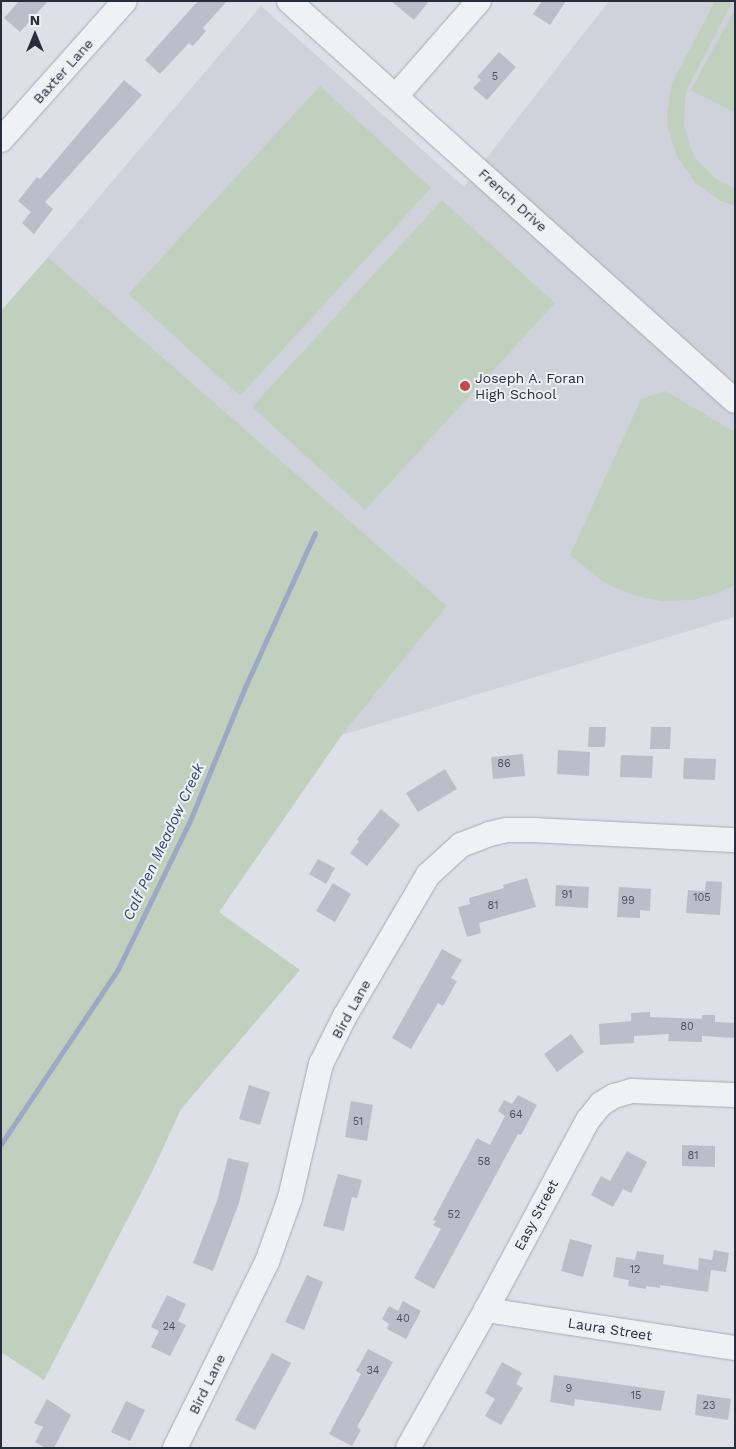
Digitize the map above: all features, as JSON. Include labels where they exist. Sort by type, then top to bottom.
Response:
[{"type":"street","name":"Baxter Lane","points":[[1,140],[125,1]]},
{"type":"street","name":"French Drive","points":[[289,1],[735,401]]},
{"type":"street","points":[[396,96],[479,1]]},
{"type":"street","name":"Bird Lane","points":[[175,1448],[270,1254],[290,1198],[322,1064],[345,1016],[428,874],[461,845],[489,834],[507,830],[735,840]]},
{"type":"street","name":"Easy Street","points":[[408,1448],[486,1310],[579,1136],[601,1104],[614,1096],[632,1091],[735,1095]]},
{"type":"street","name":"Laura Street","points":[[486,1310],[735,1348]]},
{"type":"shaded area","name":"Joseph A. Foran High School","points":[[609,1],[735,1],[735,617],[342,735],[447,606],[48,257],[261,6],[464,187]]},
{"type":"green space","points":[[715,1],[733,1],[688,87],[685,100],[684,125],[691,149],[697,160],[715,178],[735,189],[735,206],[719,200],[695,182],[677,157],[668,128],[667,113],[672,83]]},
{"type":"green space","points":[[735,9],[735,113],[691,90]]},
{"type":"green space","points":[[320,86],[431,188],[240,396],[128,294]]},
{"type":"green space","points":[[442,200],[555,303],[365,510],[252,407]]},
{"type":"green space","points":[[48,257],[447,606],[342,735],[219,912],[300,970],[181,1109],[152,1172],[44,1380],[1,1352],[1,311]]},
{"type":"green space","points":[[665,391],[735,432],[735,585],[718,593],[693,600],[662,601],[640,597],[620,590],[602,581],[570,555],[641,399]]},
{"type":"building","points":[[19,1],[48,1],[20,32],[4,18]]},
{"type":"building","points":[[198,1],[227,1],[203,28],[206,31],[193,46],[189,43],[160,74],[145,60]]},
{"type":"building","points":[[391,1],[429,1],[414,20]]},
{"type":"building","points":[[542,1],[566,1],[550,25],[533,14]]},
{"type":"building","points":[[499,52],[516,67],[487,100],[473,88],[481,80],[477,77]]},
{"type":"building","points":[[124,80],[142,95],[45,202],[53,209],[34,234],[22,223],[31,212],[18,201],[37,177],[40,179]]},
{"type":"building","points":[[589,727],[606,727],[605,747],[588,747]]},
{"type":"building","points":[[651,727],[671,727],[670,749],[650,749]]},
{"type":"building","points":[[558,750],[590,752],[589,776],[557,774]]},
{"type":"building","points":[[523,754],[525,776],[493,779],[491,757]]},
{"type":"building","points":[[621,755],[653,756],[652,778],[620,777]]},
{"type":"building","points":[[684,758],[716,759],[715,780],[683,779]]},
{"type":"building","points":[[445,769],[457,789],[418,812],[406,793]]},
{"type":"building","points":[[381,809],[400,825],[367,866],[350,853],[359,842],[357,839]]},
{"type":"building","points":[[318,859],[335,868],[326,884],[309,874]]},
{"type":"building","points":[[527,878],[536,907],[479,923],[481,933],[467,937],[458,907],[470,904],[469,898],[504,888],[503,885]]},
{"type":"building","points":[[706,881],[722,882],[720,915],[686,913],[688,890],[705,891]]},
{"type":"building","points":[[333,883],[351,894],[335,922],[316,911]]},
{"type":"building","points":[[556,885],[589,887],[588,908],[555,906]]},
{"type":"building","points":[[619,887],[651,889],[650,911],[640,910],[640,918],[617,917]]},
{"type":"building","points":[[442,949],[462,960],[451,978],[457,981],[443,1006],[438,1003],[411,1049],[392,1038]]},
{"type":"building","points":[[650,1012],[650,1017],[702,1019],[702,1015],[715,1015],[715,1022],[735,1023],[735,1038],[702,1036],[702,1042],[668,1041],[669,1034],[634,1036],[634,1043],[600,1045],[599,1024],[631,1021],[631,1013]]},
{"type":"building","points":[[571,1034],[584,1052],[557,1072],[544,1054]]},
{"type":"building","points":[[249,1085],[270,1092],[260,1125],[239,1119]]},
{"type":"building","points":[[518,1095],[537,1105],[521,1135],[518,1134],[434,1289],[414,1278],[441,1229],[433,1225],[436,1221],[433,1220],[477,1138],[490,1145],[505,1116],[498,1111],[504,1100],[512,1104]]},
{"type":"building","points":[[351,1101],[373,1105],[367,1141],[345,1137]]},
{"type":"building","points":[[682,1145],[715,1146],[715,1167],[682,1166]]},
{"type":"building","points":[[627,1151],[647,1162],[631,1193],[623,1189],[613,1207],[591,1195],[601,1176],[610,1181]]},
{"type":"building","points":[[228,1158],[249,1163],[239,1203],[213,1271],[193,1263],[217,1201]]},
{"type":"building","points":[[338,1174],[362,1180],[357,1198],[352,1197],[344,1231],[323,1226]]},
{"type":"building","points":[[570,1239],[592,1245],[583,1277],[561,1271]]},
{"type":"building","points":[[714,1250],[729,1253],[726,1272],[711,1270],[708,1292],[660,1285],[660,1288],[646,1286],[646,1289],[628,1286],[629,1280],[613,1277],[616,1257],[635,1260],[637,1251],[664,1255],[663,1264],[698,1270],[699,1258],[712,1260]]},
{"type":"building","points":[[307,1275],[323,1282],[304,1330],[285,1322]]},
{"type":"building","points":[[167,1295],[186,1304],[178,1321],[186,1325],[170,1356],[151,1347],[159,1331],[151,1327]]},
{"type":"building","points":[[403,1301],[421,1311],[406,1339],[387,1329],[389,1324],[382,1319],[389,1306],[398,1311]]},
{"type":"building","points":[[368,1349],[393,1362],[357,1427],[361,1430],[352,1446],[329,1434],[361,1374],[356,1371]]},
{"type":"building","points":[[272,1353],[291,1363],[255,1430],[235,1420]]},
{"type":"building","points":[[502,1362],[522,1373],[516,1384],[523,1388],[501,1425],[485,1416],[495,1399],[485,1393]]},
{"type":"building","points":[[554,1375],[665,1391],[661,1411],[575,1399],[574,1406],[550,1402]]},
{"type":"building","points":[[697,1394],[731,1399],[728,1420],[695,1415]]},
{"type":"building","points":[[47,1399],[71,1415],[54,1448],[46,1448],[35,1442],[43,1427],[34,1423]]},
{"type":"building","points":[[126,1401],[145,1410],[130,1441],[111,1432]]},
{"type":"waterway","name":"Calf Pen Meadow Creek","points":[[1,1144],[118,969],[189,823],[246,685],[315,533]]},
{"type":"place","name":"Joseph A. Foran High School","points":[[465,386]]}]
